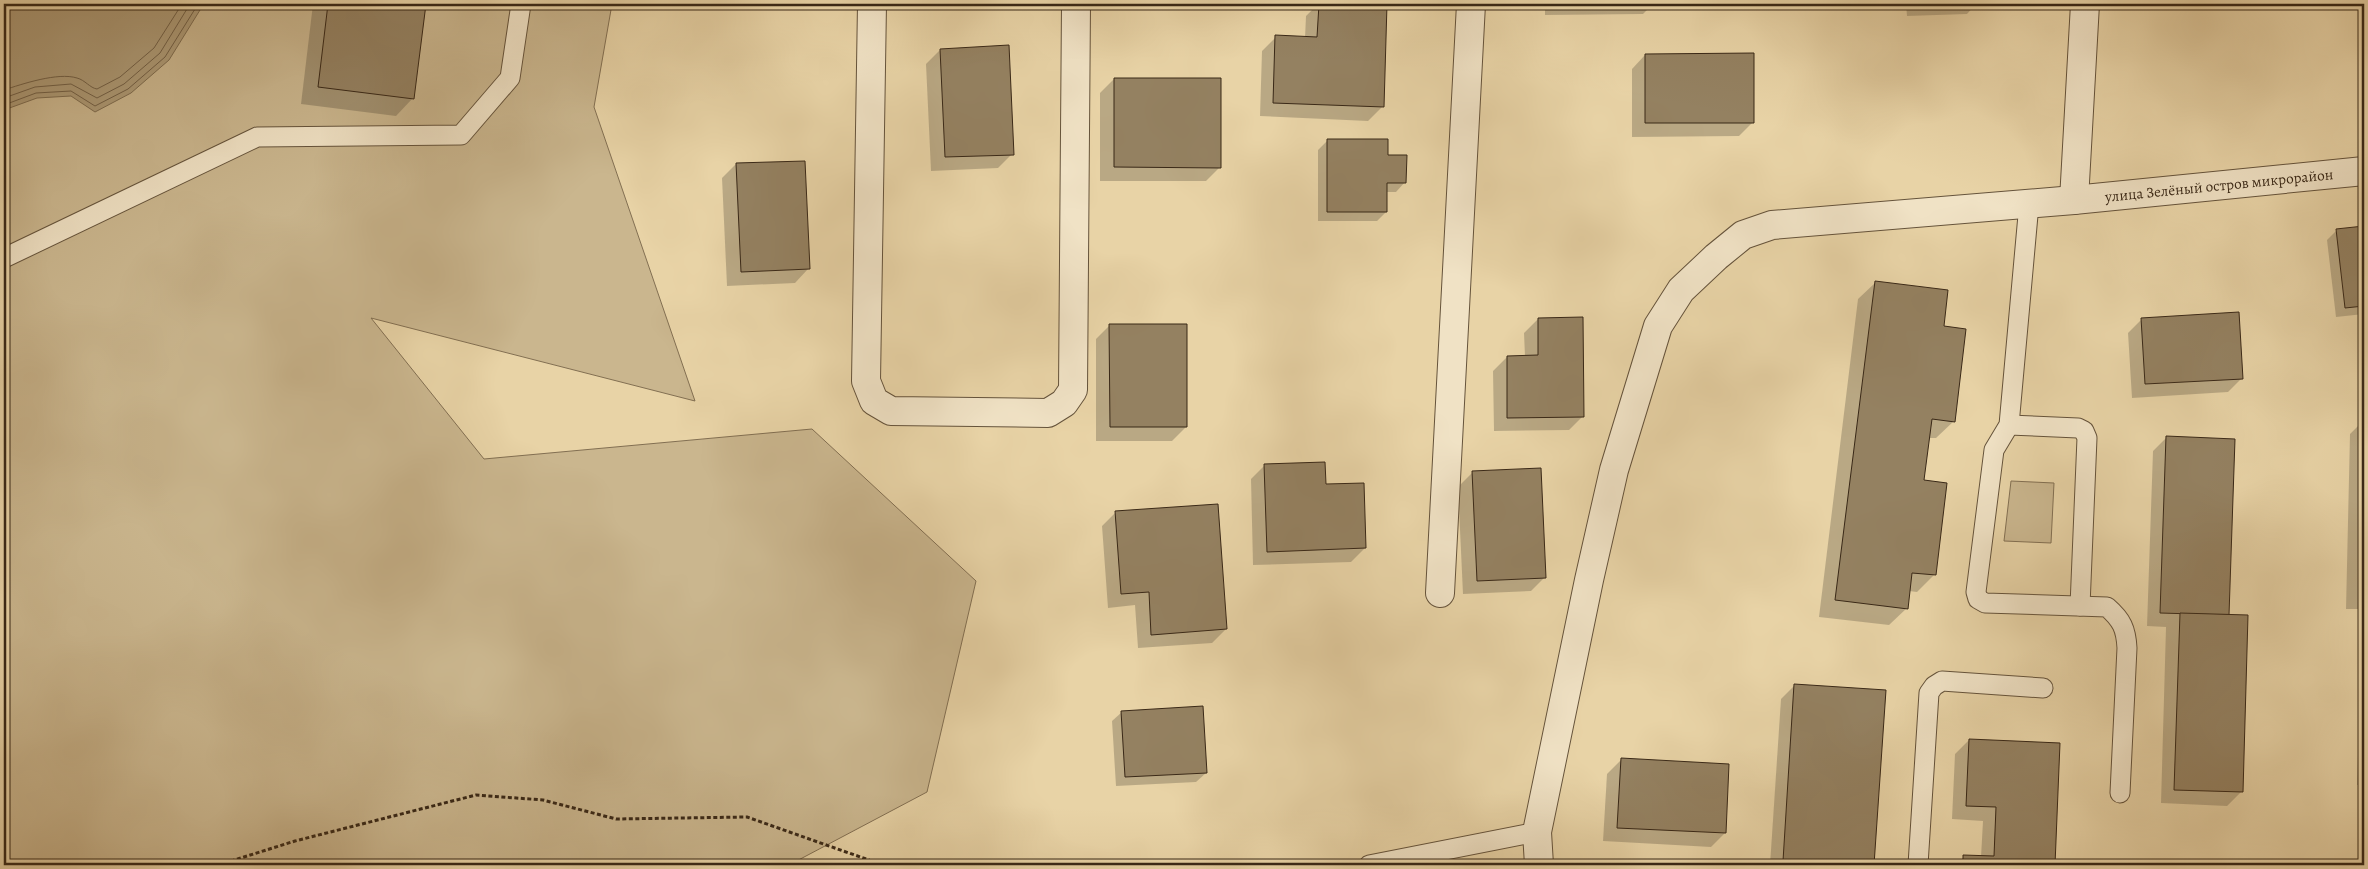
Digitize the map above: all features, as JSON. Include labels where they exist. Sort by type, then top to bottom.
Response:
[{"type":"street","points":[[872,4],[866,380],[874,400],[891,411],[1048,413],[1064,403],[1073,390],[1076,4]]},
{"type":"street","points":[[1440,593],[1470,4]]},
{"type":"street","points":[[2074,200],[2085,4]]},
{"type":"street","name":"улица Зелёный остров микрорайон","points":[[1539,865],[1538,832],[1589,580],[1614,470],[1658,326],[1681,290],[1743,235],[1772,225],[2074,200],[2364,171]]},
{"type":"lane","points":[[4,258],[258,137],[461,135],[510,78],[521,4]]},
{"type":"lane","points":[[2030,204],[2008,425],[1994,450],[1976,592],[1978,599],[1985,603],[2107,607],[2122,623],[2126,631],[2120,793]]},
{"type":"lane","points":[[2008,425],[2078,428],[2084,431],[2087,438],[2080,606]]},
{"type":"lane","points":[[1918,865],[1929,693],[1934,686],[1942,681],[2042,688]]},
{"type":"lane","points":[[1369,865],[1538,832]]},
{"type":"path","points":[[226,865],[228,862],[295,841],[476,795],[543,800],[616,819],[747,817],[883,865]]},
{"type":"shaded area","points":[[4,4],[612,4],[594,107],[695,401],[371,318],[484,459],[812,429],[976,581],[927,792],[789,865],[4,865]]},
{"type":"shaded area","points":[[2011,481],[2054,483],[2051,543],[2004,541]]},
{"type":"water","points":[[4,4],[202,4],[169,60],[131,93],[95,112],[71,96],[37,98],[4,110]]},
{"type":"building","points":[[328,4],[426,4],[414,99],[318,87]]},
{"type":"building","points":[[1319,4],[1387,4],[1384,107],[1273,103],[1275,35],[1317,37]]},
{"type":"building","points":[[1916,4],[1977,4],[1978,5],[1916,7]]},
{"type":"building","points":[[1009,45],[1014,155],[945,157],[940,49]]},
{"type":"building","points":[[1754,53],[1754,123],[1645,123],[1645,54]]},
{"type":"building","points":[[1114,78],[1221,78],[1221,168],[1114,167]]},
{"type":"building","points":[[1327,139],[1388,139],[1388,155],[1407,155],[1406,183],[1387,183],[1387,212],[1327,212]]},
{"type":"building","points":[[805,161],[810,269],[741,272],[736,163]]},
{"type":"building","points":[[2364,226],[2364,306],[2345,308],[2336,229]]},
{"type":"building","points":[[1875,281],[1948,290],[1944,326],[1966,329],[1955,422],[1932,419],[1924,480],[1947,483],[1936,575],[1912,573],[1908,609],[1835,600]]},
{"type":"building","points":[[2239,312],[2243,379],[2145,384],[2141,318]]},
{"type":"building","points":[[1583,317],[1584,417],[1507,418],[1507,356],[1538,355],[1538,318]]},
{"type":"building","points":[[1109,324],[1187,324],[1187,427],[1110,427]]},
{"type":"building","points":[[2364,419],[2364,595],[2359,595]]},
{"type":"building","points":[[2166,436],[2235,439],[2229,615],[2160,613]]},
{"type":"building","points":[[1325,462],[1326,484],[1364,483],[1366,548],[1267,552],[1264,464]]},
{"type":"building","points":[[1541,468],[1546,578],[1477,581],[1472,471]]},
{"type":"building","points":[[1218,504],[1227,629],[1151,635],[1149,592],[1121,594],[1115,511]]},
{"type":"building","points":[[2180,613],[2248,615],[2243,792],[2174,790]]},
{"type":"building","points":[[1794,684],[1886,690],[1874,865],[1783,861]]},
{"type":"building","points":[[1203,706],[1207,773],[1125,777],[1121,711]]},
{"type":"building","points":[[1969,739],[2060,743],[2055,865],[1963,865],[1963,855],[1994,856],[1996,807],[1966,806]]},
{"type":"building","points":[[1621,758],[1729,764],[1726,833],[1617,828]]}]
